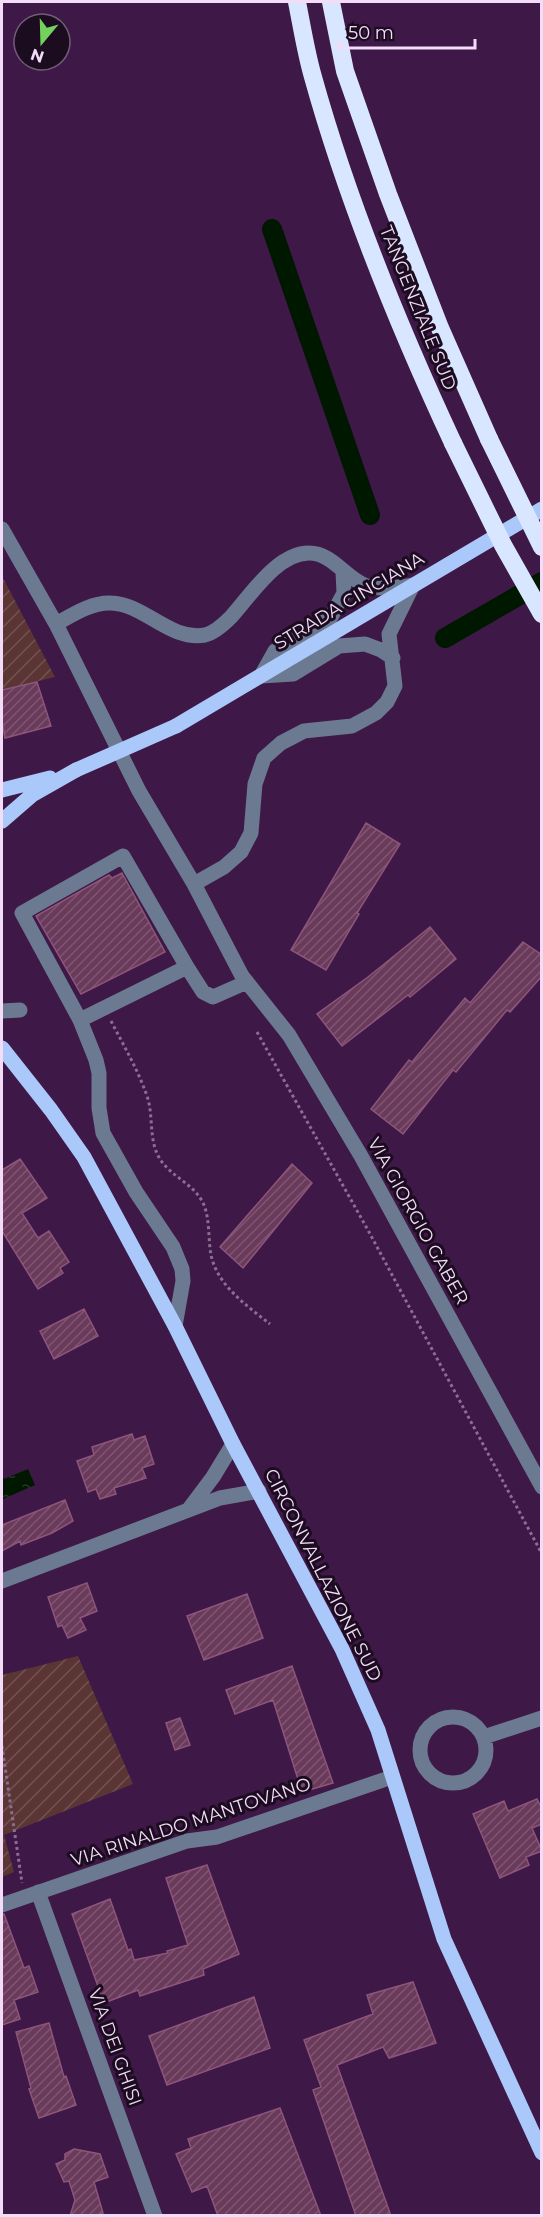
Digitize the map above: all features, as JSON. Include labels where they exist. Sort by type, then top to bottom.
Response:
[{"type":"highway","name":"TANGENZIALE SUD","points":[[297,2],[313,76],[356,210],[412,353],[503,545],[542,614]]},
{"type":"highway","name":"TANGENZIALE SUD","points":[[331,2],[345,71],[387,194],[440,328],[489,439],[542,547]]},
{"type":"main road","name":"STRADA CINCIANA","points":[[76,770],[176,726],[542,509]]},
{"type":"main road","points":[[2,790],[76,770]]},
{"type":"main road","points":[[2,821],[32,795],[76,770]]},
{"type":"main road","name":"CIRCONVALLAZIONE SUD","points":[[2,1048],[51,1110],[84,1157],[175,1326],[233,1444],[342,1649],[378,1730],[444,1939],[542,2153]]},
{"type":"street","name":"VIA GIORGIO GABER","points":[[2,529],[56,624],[139,791],[194,884],[247,982],[289,1035],[361,1156],[542,1487]]},
{"type":"street","points":[[56,624],[85,609],[111,603],[131,609],[182,634],[206,635],[224,624],[278,564],[293,554],[312,552],[332,560],[343,572],[368,586],[413,585]]},
{"type":"street","points":[[261,676],[275,651],[331,617],[344,593],[343,572]]},
{"type":"street","points":[[194,884],[224,867],[241,852],[251,833],[255,784],[264,759],[281,743],[304,731],[352,726],[376,713],[387,702],[395,686],[389,634],[413,585]]},
{"type":"street","points":[[261,676],[293,674],[339,646],[366,644],[393,658]]},
{"type":"street","points":[[175,1326],[183,1281],[182,1269],[173,1247],[136,1192],[103,1132],[96,1060],[80,1020],[22,913],[123,856],[203,992],[213,997],[247,982]]},
{"type":"street","points":[[80,1020],[187,967]]},
{"type":"street","points":[[2,1011],[20,1010]]},
{"type":"street","points":[[189,1509],[213,1477],[233,1444]]},
{"type":"street","points":[[2,1581],[189,1509],[230,1496],[259,1491]]},
{"type":"street","points":[[446,1717],[469,1720],[478,1727],[484,1737],[485,1758],[481,1767],[465,1781],[445,1782],[428,1771],[422,1762],[421,1739],[435,1721],[446,1717]]},
{"type":"street","points":[[484,1737],[542,1718]]},
{"type":"street","name":"VIA RINALDO MANTOVANO","points":[[2,1905],[188,1841],[217,1837],[392,1777]]},
{"type":"street","name":"VIA DEI GHISI","points":[[38,1892],[155,2216]]},
{"type":"path","points":[[105,1008],[148,1096],[152,1112],[154,1146],[160,1159],[198,1194],[204,1206],[212,1258],[219,1274],[244,1304],[270,1324]]},
{"type":"path","points":[[257,1032],[369,1232],[542,1554]]},
{"type":"path","points":[[2,1746],[22,1883]]},
{"type":"shaded area","points":[[2,576],[55,677],[2,690]]},
{"type":"shaded area","points":[[78,1656],[133,1784],[4,1835],[14,1872],[2,1877],[2,1675]]},
{"type":"water","points":[[28,1469],[35,1485],[3,1499],[2,1475],[4,1479]]},
{"type":"building","points":[[37,682],[51,726],[5,738],[2,721],[2,690]]},
{"type":"building","points":[[366,823],[400,844],[357,913],[359,914],[326,970],[291,950]]},
{"type":"building","points":[[122,873],[165,952],[81,994],[36,916],[109,875],[112,878]]},
{"type":"building","points":[[430,927],[456,959],[410,997],[408,995],[342,1046],[317,1014]]},
{"type":"building","points":[[523,942],[542,955],[542,976],[510,1012],[507,1010],[456,1072],[453,1070],[403,1134],[371,1109],[409,1060],[412,1062],[465,998],[470,1003]]},
{"type":"building","points":[[20,1159],[47,1198],[22,1213],[38,1238],[49,1231],[69,1262],[60,1268],[63,1273],[38,1289],[2,1231],[2,1170]]},
{"type":"building","points":[[292,1164],[312,1183],[243,1268],[220,1247]]},
{"type":"building","points":[[84,1309],[98,1336],[54,1359],[40,1331]]},
{"type":"building","points":[[132,1434],[134,1440],[145,1436],[154,1464],[142,1468],[146,1478],[114,1488],[116,1494],[100,1499],[96,1489],[88,1492],[77,1461],[94,1455],[92,1447]]},
{"type":"building","points":[[65,1500],[73,1521],[52,1533],[21,1545],[20,1541],[2,1551],[2,1525]]},
{"type":"building","points":[[87,1583],[97,1611],[80,1618],[86,1630],[68,1638],[62,1625],[58,1627],[48,1597]]},
{"type":"building","points":[[247,1594],[263,1638],[204,1660],[187,1616]]},
{"type":"building","points":[[292,1666],[333,1783],[302,1792],[273,1700],[235,1714],[226,1690]]},
{"type":"building","points":[[180,1718],[190,1745],[175,1750],[166,1723]]},
{"type":"building","points":[[537,1799],[542,1809],[542,1824],[532,1828],[542,1851],[526,1857],[529,1865],[500,1878],[473,1814],[504,1801],[508,1811]]},
{"type":"building","points":[[207,1865],[239,1954],[203,1969],[204,1975],[140,1996],[138,1990],[104,2003],[72,1914],[110,1899],[128,1950],[131,1949],[134,1960],[168,1953],[167,1951],[188,1945],[166,1878]]},
{"type":"building","points":[[4,1914],[24,1968],[29,1966],[38,1992],[14,2000],[20,2019],[2,2025],[2,1915]]},
{"type":"building","points":[[413,1982],[436,2043],[389,2058],[383,2047],[337,2065],[391,2216],[356,2216],[313,2090],[321,2087],[304,2040],[373,2014],[367,1995]]},
{"type":"building","points":[[254,1997],[270,2048],[167,2085],[149,2036]]},
{"type":"building","points":[[49,2023],[64,2077],[66,2076],[76,2105],[39,2118],[29,2089],[31,2088],[16,2032]]},
{"type":"building","points":[[280,2108],[321,2216],[218,2216],[207,2186],[192,2192],[176,2154],[191,2148],[188,2139]]},
{"type":"building","points":[[74,2149],[100,2154],[108,2177],[94,2182],[103,2213],[95,2216],[70,2216],[75,2200],[69,2181],[64,2182],[56,2164],[65,2160],[65,2154]]},
{"type":"waterway","points":[[272,229],[370,515]]},
{"type":"waterway","points":[[445,638],[542,582]]}]
